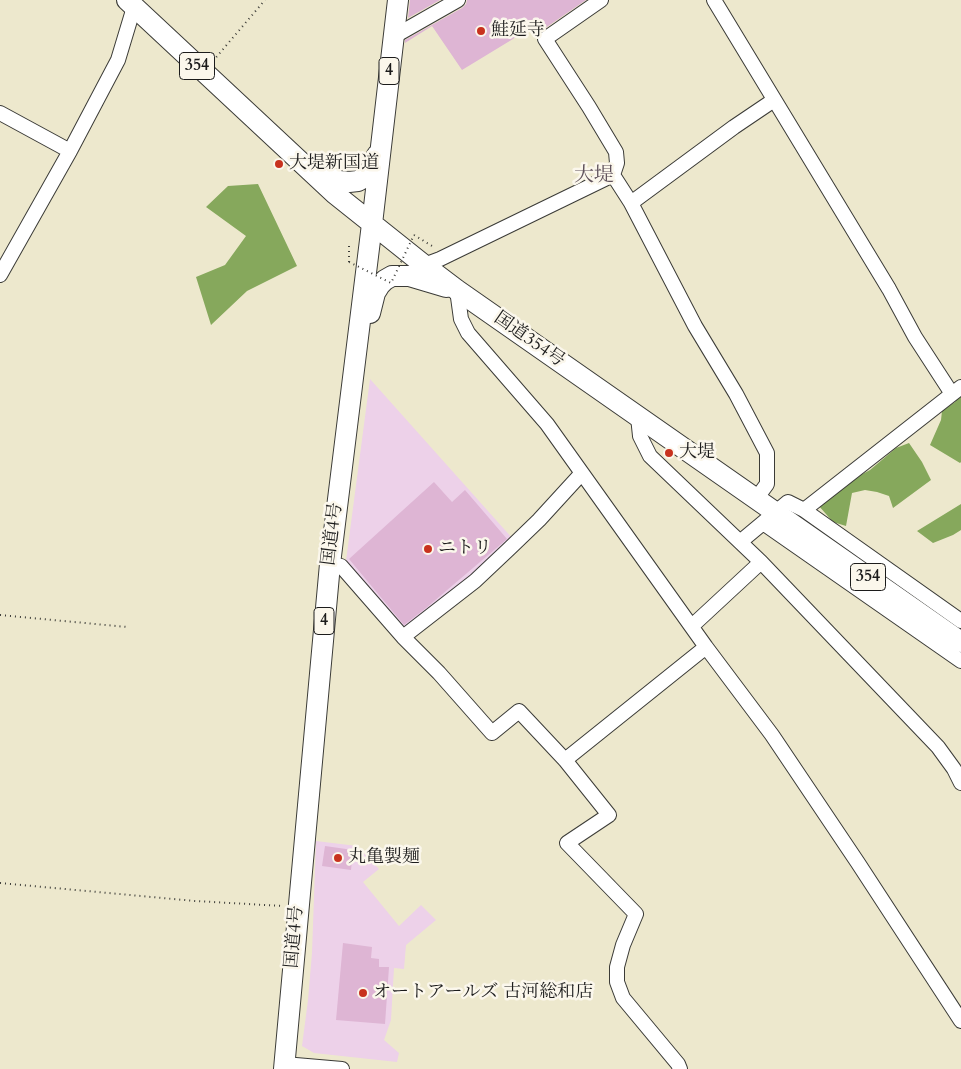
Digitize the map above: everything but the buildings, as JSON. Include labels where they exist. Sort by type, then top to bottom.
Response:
[{"type":"highway","name":"国道4号","points":[[284,1066],[330,564],[398,0]]},
{"type":"highway","name":"国道354号","points":[[131,3],[335,194],[424,265],[756,499],[769,518],[961,642]]},
{"type":"highway","points":[[302,164],[339,181],[358,181],[370,171],[376,161],[382,141]]},
{"type":"highway","points":[[354,362],[366,340],[375,293],[380,284],[392,276],[409,276],[457,290]]},
{"type":"street","points":[[393,37],[458,0]]},
{"type":"street","points":[[424,265],[440,260],[613,175],[617,163],[616,152],[546,40],[601,0]]},
{"type":"street","points":[[714,0],[889,289],[915,337],[956,390],[804,510]]},
{"type":"street","points":[[0,275],[118,60],[131,3]]},
{"type":"street","points":[[631,203],[774,100]]},
{"type":"street","points":[[0,113],[70,150]]},
{"type":"street","points":[[613,175],[631,203],[694,326],[736,394],[767,454],[767,484],[756,499]]},
{"type":"street","points":[[457,290],[461,319],[468,333],[547,424],[772,735],[961,1021]]},
{"type":"street","points":[[638,417],[640,436],[650,456],[761,562],[938,747],[961,782]]},
{"type":"street","points":[[403,637],[475,580],[510,548],[539,520],[582,473]]},
{"type":"street","points":[[740,542],[788,502],[804,510],[961,621]]},
{"type":"street","points":[[769,518],[961,661]]},
{"type":"street","points":[[692,626],[761,562]]},
{"type":"street","points":[[330,564],[341,566],[403,637],[439,673],[492,733],[519,711],[565,760],[609,814],[567,843],[636,914],[623,945],[617,967],[617,982],[623,998],[678,1064],[680,1069]]},
{"type":"street","points":[[565,760],[706,646]]},
{"type":"street","points":[[284,1066],[342,1069]]},
{"type":"path","points":[[204,73],[265,0]]},
{"type":"path","points":[[349,242],[349,262],[391,283],[414,235],[432,246]]},
{"type":"path","points":[[0,615],[127,627]]},
{"type":"path","points":[[0,884],[195,902],[298,908]]},
{"type":"shaded area","points":[[370,379],[513,539],[405,631],[346,561]]},
{"type":"shaded area","points":[[316,841],[357,846],[379,869],[363,882],[399,926],[421,905],[436,920],[406,945],[404,969],[394,968],[391,1020],[384,1040],[399,1053],[397,1062],[314,1053],[302,1046],[312,953]]},
{"type":"green space","points":[[258,184],[297,266],[247,291],[211,325],[196,277],[225,265],[246,236],[206,207],[228,186]]},
{"type":"green space","points":[[961,392],[960,463],[930,445],[941,420],[942,411],[955,402]]},
{"type":"green space","points":[[909,443],[931,480],[893,508],[889,496],[865,490],[852,493],[846,526],[833,522],[818,505],[855,478],[870,470],[896,448]]},
{"type":"green space","points":[[961,504],[961,530],[953,535],[933,543],[917,531]]},
{"type":"place","name":"鮭延寺","points":[[481,31]]},
{"type":"place","name":"大堤新国道","points":[[279,164]]},
{"type":"place","name":"大堤","points":[[669,453]]},
{"type":"place","name":"ニトリ","points":[[428,549]]},
{"type":"place","name":"丸亀製麺","points":[[338,858]]},
{"type":"place","name":"オートアールズ 古河総和店","points":[[363,993]]},
{"type":"district","name":"大堤","points":[[594,176]]}]
